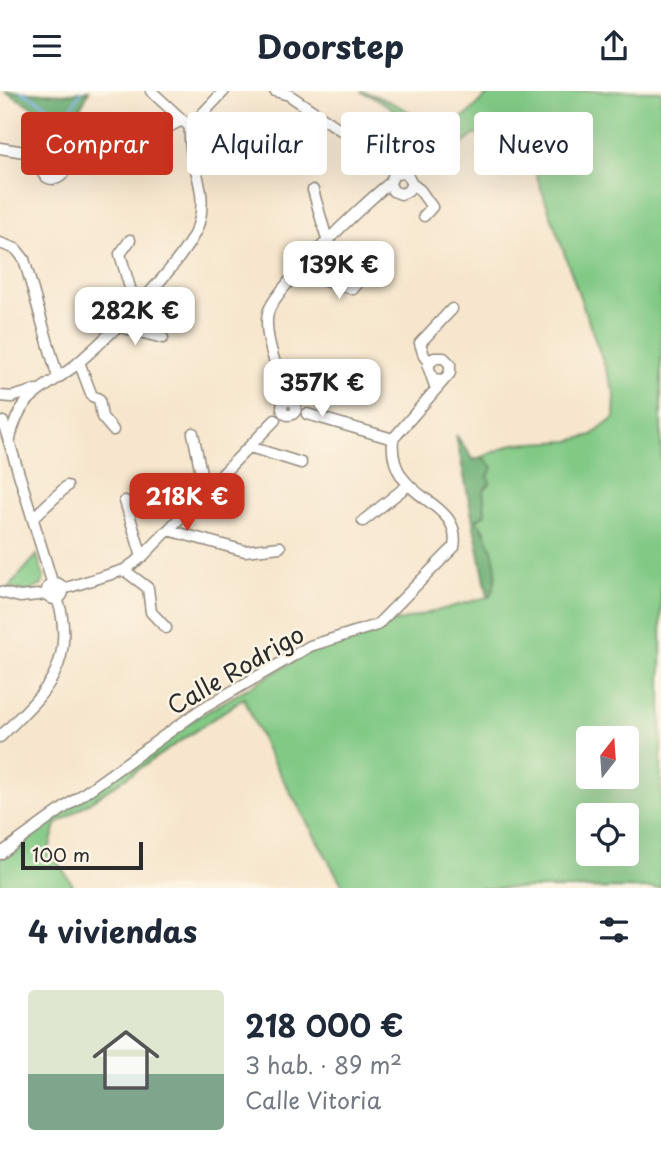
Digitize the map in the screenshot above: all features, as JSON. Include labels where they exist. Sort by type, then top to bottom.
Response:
[{"type":"street","points":[[0,396],[12,397],[39,389],[79,362],[181,255],[198,225],[202,190],[186,124],[151,91]]},
{"type":"street","points":[[173,127],[186,124],[224,91]]},
{"type":"street","points":[[275,91],[289,95],[341,130]]},
{"type":"street","points":[[0,148],[21,151]]},
{"type":"street","points":[[289,408],[267,317],[275,297],[390,183],[393,191],[401,194],[408,191],[412,184],[420,190],[432,207],[424,216]]},
{"type":"street","points":[[313,190],[328,243]]},
{"type":"street","points":[[131,240],[120,254],[135,305]]},
{"type":"street","points":[[0,243],[16,249],[24,259],[58,378]]},
{"type":"street","points":[[298,273],[353,289],[366,273]]},
{"type":"street","points":[[430,361],[424,356],[421,342],[452,309]]},
{"type":"street","points":[[116,325],[163,338]]},
{"type":"street","points":[[363,521],[407,486],[392,451],[393,439],[451,369],[448,360],[439,357],[430,361]]},
{"type":"street","points":[[430,361],[428,371],[438,382]]},
{"type":"street","points":[[79,362],[92,395],[99,399],[102,417],[113,430]]},
{"type":"street","points":[[0,737],[44,692],[60,666],[64,626],[10,439],[1,422],[17,414],[39,389]]},
{"type":"street","points":[[10,439],[17,414],[12,397]]},
{"type":"street","points":[[289,408],[393,439]]},
{"type":"street","points":[[0,592],[20,597],[55,592],[124,570],[142,557],[289,408]]},
{"type":"street","points":[[193,433],[205,493]]},
{"type":"street","points":[[250,447],[301,463]]},
{"type":"street","points":[[33,518],[67,486]]},
{"type":"street","name":"Calle Rodrigo","points":[[0,854],[200,710],[310,646],[377,625],[454,547],[456,534],[453,522],[442,510],[407,486]]},
{"type":"street","points":[[125,501],[142,557]]},
{"type":"street","points":[[168,530],[245,551],[280,547]]},
{"type":"street","points":[[124,570],[148,588],[151,611],[166,628]]},
{"type":"green space","points":[[4,91],[63,94],[89,91],[78,112],[41,112]]},
{"type":"green space","points":[[491,91],[661,91],[661,888],[344,888],[266,749],[244,698],[56,825],[49,849],[75,888],[0,888],[0,857],[159,746],[183,726],[313,650],[385,625],[491,596],[485,531],[476,520],[485,514],[483,491],[490,483],[488,476],[493,467],[482,457],[513,444],[569,441],[592,435],[614,418],[615,395],[536,175],[593,175],[593,112],[474,112],[474,135],[460,146],[460,119]]},
{"type":"green space","points":[[361,92],[369,93],[409,112],[396,112],[374,97]]},
{"type":"green space","points":[[456,435],[474,460],[482,457],[493,467],[488,476],[490,483],[483,491],[485,514],[476,520],[487,537],[496,568],[493,588],[488,597]]},
{"type":"green space","points":[[37,555],[44,578],[42,585],[29,592],[8,588]]},
{"type":"waterway","points":[[21,91],[62,114],[71,109],[81,91]]}]
